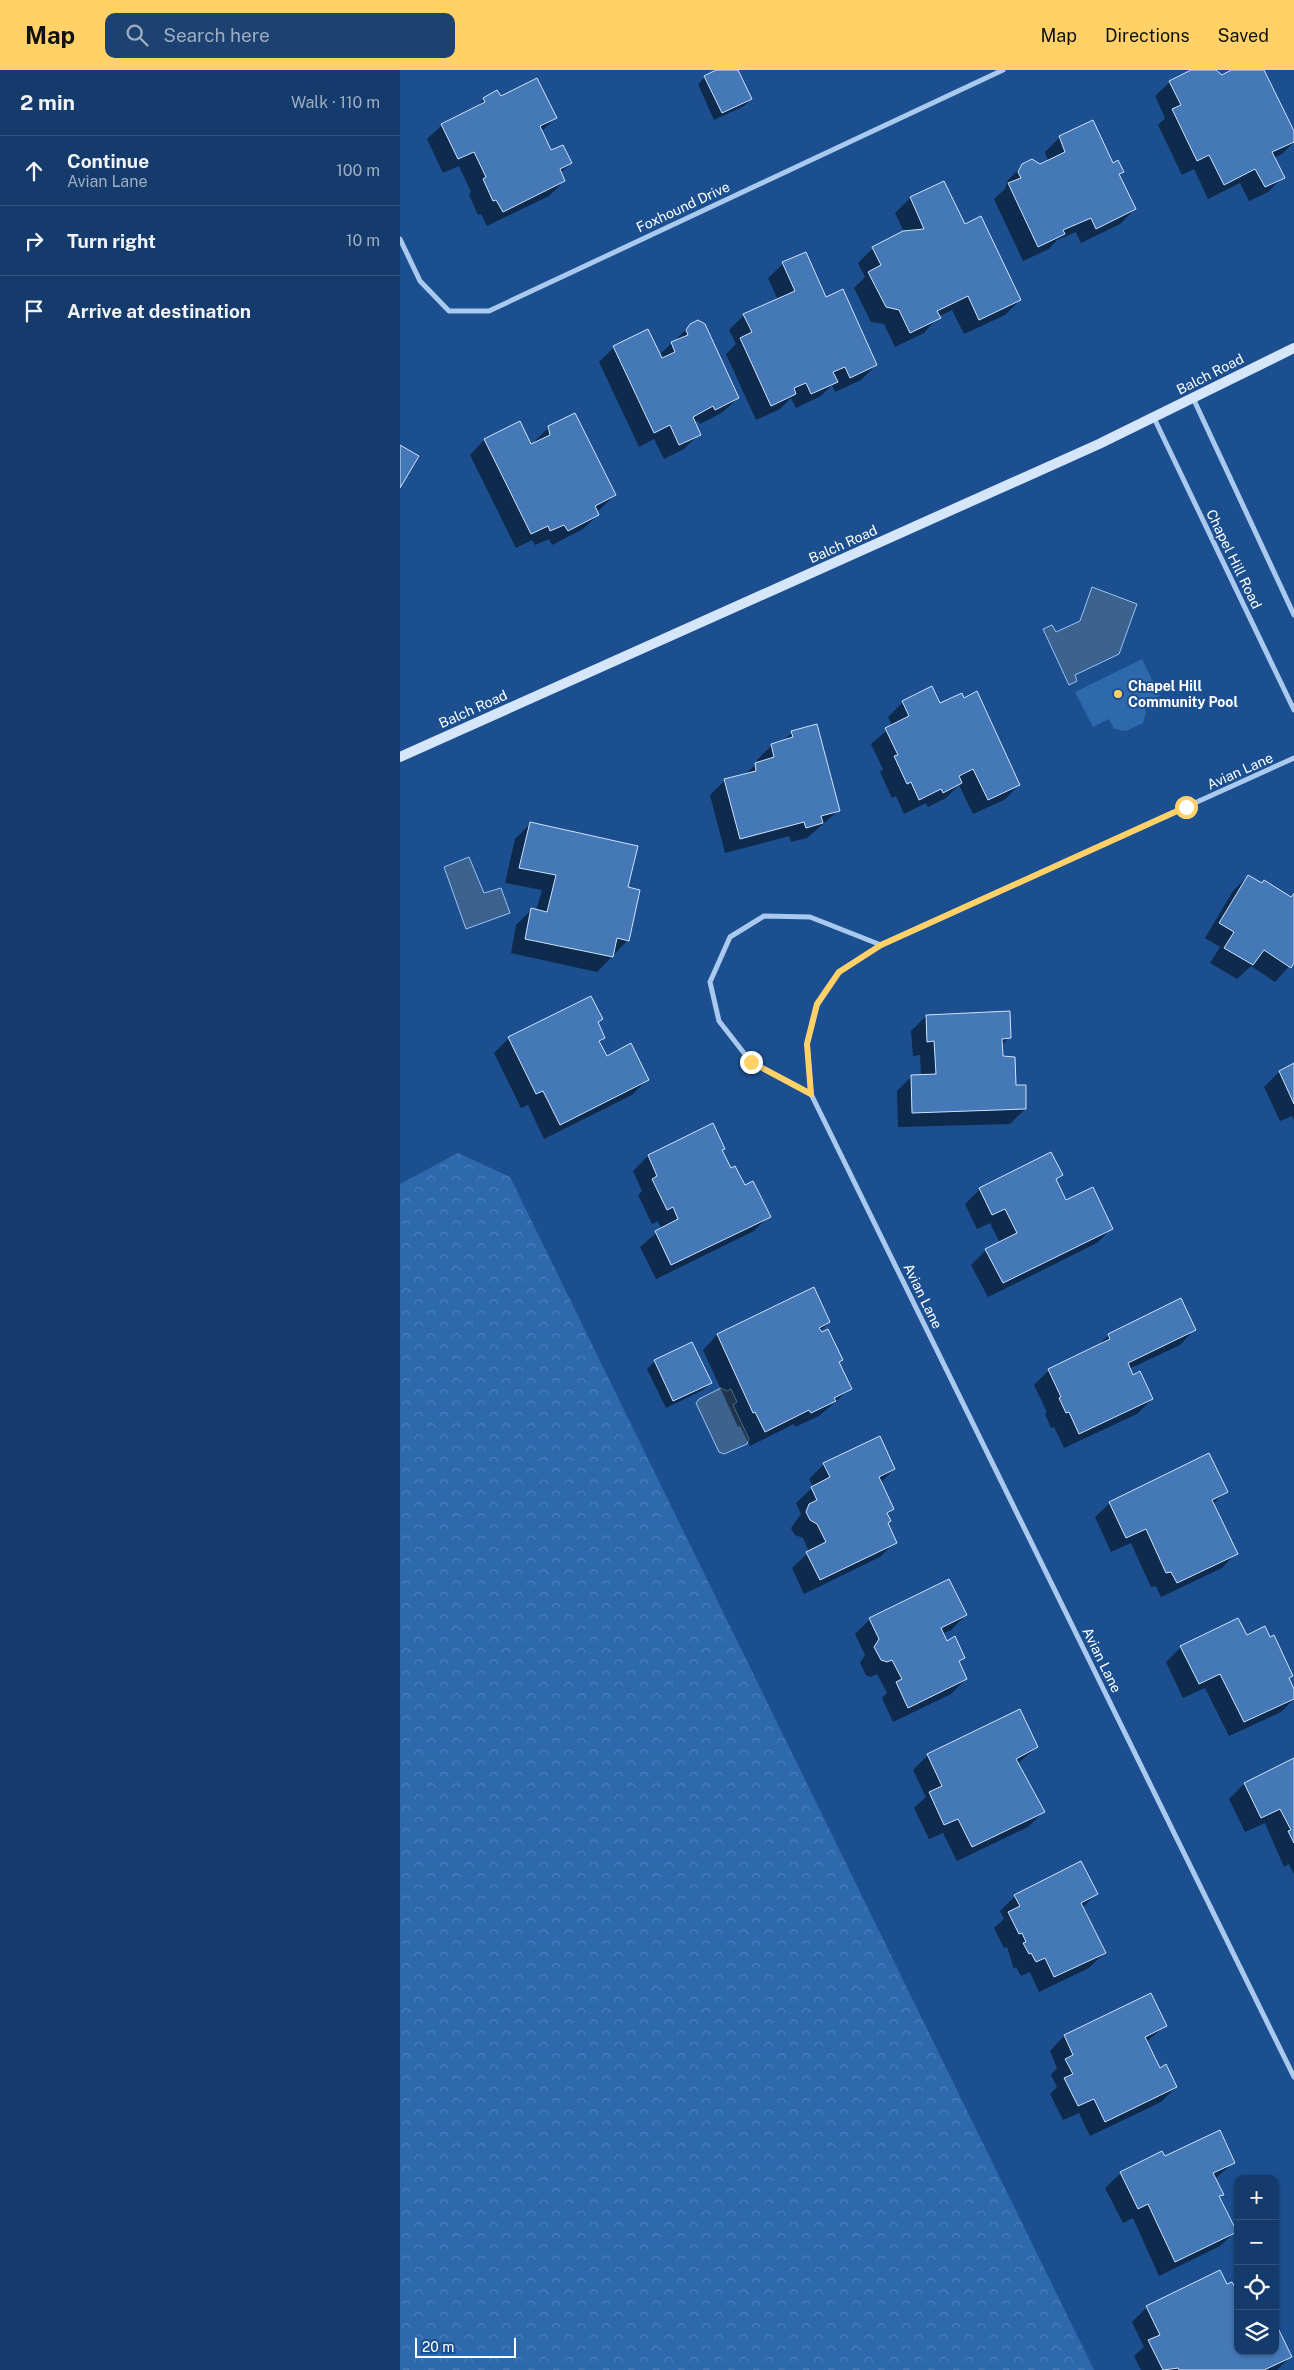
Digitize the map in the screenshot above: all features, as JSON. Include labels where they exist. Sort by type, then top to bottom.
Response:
[{"type":"street","name":"Foxhound Drive","points":[[400,239],[420,280],[449,311],[489,311],[1003,70]]},
{"type":"street","name":"Balch Road","points":[[400,757],[1154,418],[1294,348]]},
{"type":"street","points":[[1193,398],[1294,615]]},
{"type":"street","name":"Chapel Hill Road","points":[[1154,418],[1294,710]]},
{"type":"street","name":"Avian Lane","points":[[1294,758],[881,945],[839,972],[817,1004],[807,1044],[811,1094],[1294,2078]]},
{"type":"street","points":[[811,1094],[751,1062],[719,1021],[710,982],[730,937],[764,916],[810,917],[881,945]]},
{"type":"green space","name":"Chapel Hill Community Pool","points":[[1142,659],[1160,696],[1143,704],[1146,712],[1143,723],[1126,731],[1114,729],[1109,719],[1093,727],[1075,692]]},
{"type":"green space","points":[[458,1153],[510,1177],[1094,2370],[400,2370],[400,1184]]},
{"type":"shaded area","points":[[1092,587],[1137,604],[1119,654],[1075,675],[1077,681],[1069,685],[1043,629],[1052,625],[1056,632],[1080,621]]},
{"type":"shaded area","points":[[469,857],[484,893],[501,888],[510,913],[466,929],[444,867]]},
{"type":"shaded area","points":[[721,1388],[727,1391],[731,1389],[737,1402],[733,1405],[749,1439],[747,1444],[724,1454],[719,1452],[696,1403],[699,1399]]},
{"type":"building","points":[[716,70],[738,70],[752,99],[722,113],[704,76]]},
{"type":"building","points":[[1191,70],[1216,70],[1222,75],[1231,70],[1264,70],[1294,131],[1294,142],[1272,152],[1285,178],[1265,187],[1255,169],[1224,185],[1209,155],[1197,161],[1172,109],[1181,105],[1169,81]]},
{"type":"building","points":[[537,78],[557,118],[540,126],[551,150],[563,145],[572,163],[560,169],[565,181],[503,212],[496,200],[493,201],[483,179],[486,177],[474,152],[458,159],[441,124],[485,102],[483,98],[497,90],[501,96]]},
{"type":"building","points":[[1093,120],[1113,163],[1118,160],[1124,172],[1119,174],[1136,209],[1096,229],[1091,218],[1063,230],[1065,234],[1038,247],[1008,183],[1021,178],[1018,172],[1022,164],[1032,159],[1040,164],[1065,152],[1059,136]]},
{"type":"building","points":[[944,181],[965,224],[981,216],[1021,300],[979,320],[968,296],[937,311],[941,318],[910,333],[899,310],[886,307],[868,272],[881,265],[872,247],[903,231],[924,229],[910,197]]},
{"type":"building","points":[[806,252],[826,297],[843,289],[877,365],[850,378],[845,367],[833,372],[838,382],[811,394],[806,383],[794,388],[796,394],[771,406],[740,338],[752,332],[743,314],[795,291],[782,262]]},
{"type":"building","points":[[698,320],[705,324],[739,398],[715,410],[713,406],[693,417],[701,435],[679,445],[670,425],[654,433],[613,346],[648,329],[662,358],[675,352],[671,342],[688,335],[686,330],[690,324]]},
{"type":"building","points":[[575,413],[616,495],[595,506],[599,515],[568,531],[564,525],[550,531],[548,526],[531,534],[484,439],[520,421],[531,444],[550,435],[548,426]]},
{"type":"building","points":[[400,445],[419,456],[400,488]]},
{"type":"building","points":[[932,686],[940,703],[962,693],[964,698],[977,691],[1020,785],[988,800],[973,769],[959,776],[962,783],[943,793],[941,789],[919,800],[911,782],[907,784],[894,756],[898,755],[885,728],[909,716],[902,701]]},
{"type":"building","points":[[817,724],[840,811],[821,816],[823,823],[806,828],[804,822],[740,839],[724,779],[756,771],[755,763],[774,757],[771,744],[793,737],[791,731]]},
{"type":"building","points":[[530,822],[638,846],[628,887],[640,890],[629,941],[617,938],[613,957],[525,939],[531,908],[547,912],[556,875],[519,868]]},
{"type":"building","points":[[1248,875],[1262,883],[1264,880],[1291,897],[1294,893],[1294,963],[1291,968],[1264,950],[1253,965],[1224,948],[1234,932],[1219,923]]},
{"type":"building","points":[[591,996],[603,1019],[598,1022],[605,1038],[599,1041],[607,1056],[631,1043],[649,1080],[560,1125],[543,1091],[536,1094],[508,1037]]},
{"type":"building","points":[[1010,1011],[1011,1038],[1002,1039],[1003,1056],[1015,1057],[1016,1085],[1026,1085],[1026,1109],[912,1113],[911,1075],[936,1074],[934,1041],[927,1042],[926,1015]]},
{"type":"building","points":[[1294,1063],[1294,1104],[1279,1071]]},
{"type":"building","points":[[713,1123],[725,1149],[722,1150],[731,1168],[735,1166],[745,1185],[753,1181],[771,1217],[671,1265],[655,1231],[678,1219],[673,1207],[667,1210],[652,1179],[657,1176],[648,1155]]},
{"type":"building","points":[[1051,1152],[1063,1175],[1056,1179],[1066,1200],[1093,1187],[1113,1229],[1003,1283],[985,1249],[1017,1233],[1005,1209],[992,1215],[979,1188]]},
{"type":"building","points":[[814,1287],[830,1322],[819,1328],[822,1332],[828,1329],[843,1360],[839,1362],[852,1389],[834,1398],[836,1401],[811,1413],[809,1410],[765,1432],[755,1412],[753,1413],[717,1334]]},
{"type":"building","points":[[1181,1298],[1196,1330],[1128,1363],[1133,1375],[1140,1371],[1153,1399],[1079,1434],[1069,1412],[1066,1413],[1048,1369],[1110,1339],[1108,1334]]},
{"type":"building","points":[[692,1342],[712,1383],[673,1401],[654,1360]]},
{"type":"building","points":[[880,1436],[895,1469],[879,1477],[894,1509],[887,1513],[891,1521],[888,1523],[897,1543],[820,1580],[806,1552],[826,1542],[817,1524],[810,1520],[806,1512],[809,1504],[817,1500],[811,1487],[830,1477],[823,1463]]},
{"type":"building","points":[[1209,1453],[1228,1492],[1212,1500],[1238,1554],[1177,1583],[1171,1572],[1166,1573],[1146,1529],[1126,1538],[1109,1502]]},
{"type":"building","points":[[949,1579],[967,1615],[941,1628],[947,1641],[955,1636],[965,1658],[959,1661],[967,1679],[908,1708],[896,1682],[902,1679],[892,1660],[887,1662],[881,1660],[874,1647],[879,1639],[869,1618]]},
{"type":"building","points":[[1238,1618],[1247,1635],[1265,1626],[1270,1637],[1274,1635],[1293,1676],[1289,1678],[1294,1689],[1294,1699],[1244,1722],[1220,1674],[1199,1684],[1180,1646]]},
{"type":"building","points":[[1020,1709],[1038,1747],[1016,1759],[1045,1812],[972,1847],[958,1819],[944,1825],[929,1792],[942,1786],[927,1754]]},
{"type":"building","points":[[1294,1758],[1294,1843],[1288,1831],[1291,1830],[1280,1809],[1261,1818],[1244,1783]]},
{"type":"building","points":[[1081,1861],[1098,1894],[1081,1903],[1106,1953],[1054,1977],[1045,1958],[1036,1962],[1031,1953],[1029,1954],[1023,1943],[1026,1942],[1022,1933],[1019,1934],[1008,1912],[1020,1906],[1014,1895]]},
{"type":"building","points":[[1151,1993],[1167,2026],[1145,2037],[1160,2068],[1166,2064],[1177,2087],[1105,2122],[1094,2099],[1078,2106],[1064,2078],[1073,2074],[1065,2059],[1073,2055],[1064,2035]]},
{"type":"building","points":[[1220,2130],[1235,2163],[1213,2173],[1224,2195],[1219,2196],[1234,2226],[1234,2233],[1175,2262],[1148,2204],[1138,2209],[1120,2172],[1162,2151],[1165,2156]]},
{"type":"building","points":[[1220,2270],[1227,2284],[1232,2282],[1234,2286],[1234,2355],[1279,2355],[1279,2330],[1292,2357],[1264,2370],[1179,2370],[1178,2368],[1163,2370],[1148,2340],[1160,2335],[1146,2306]]},
{"type":"place","name":"Chapel Hill Community Pool","points":[[1118,694]]},
{"type":"route","points":[[751,1062],[811,1094],[807,1044],[817,1004],[839,972],[881,945],[1186,807]]}]
